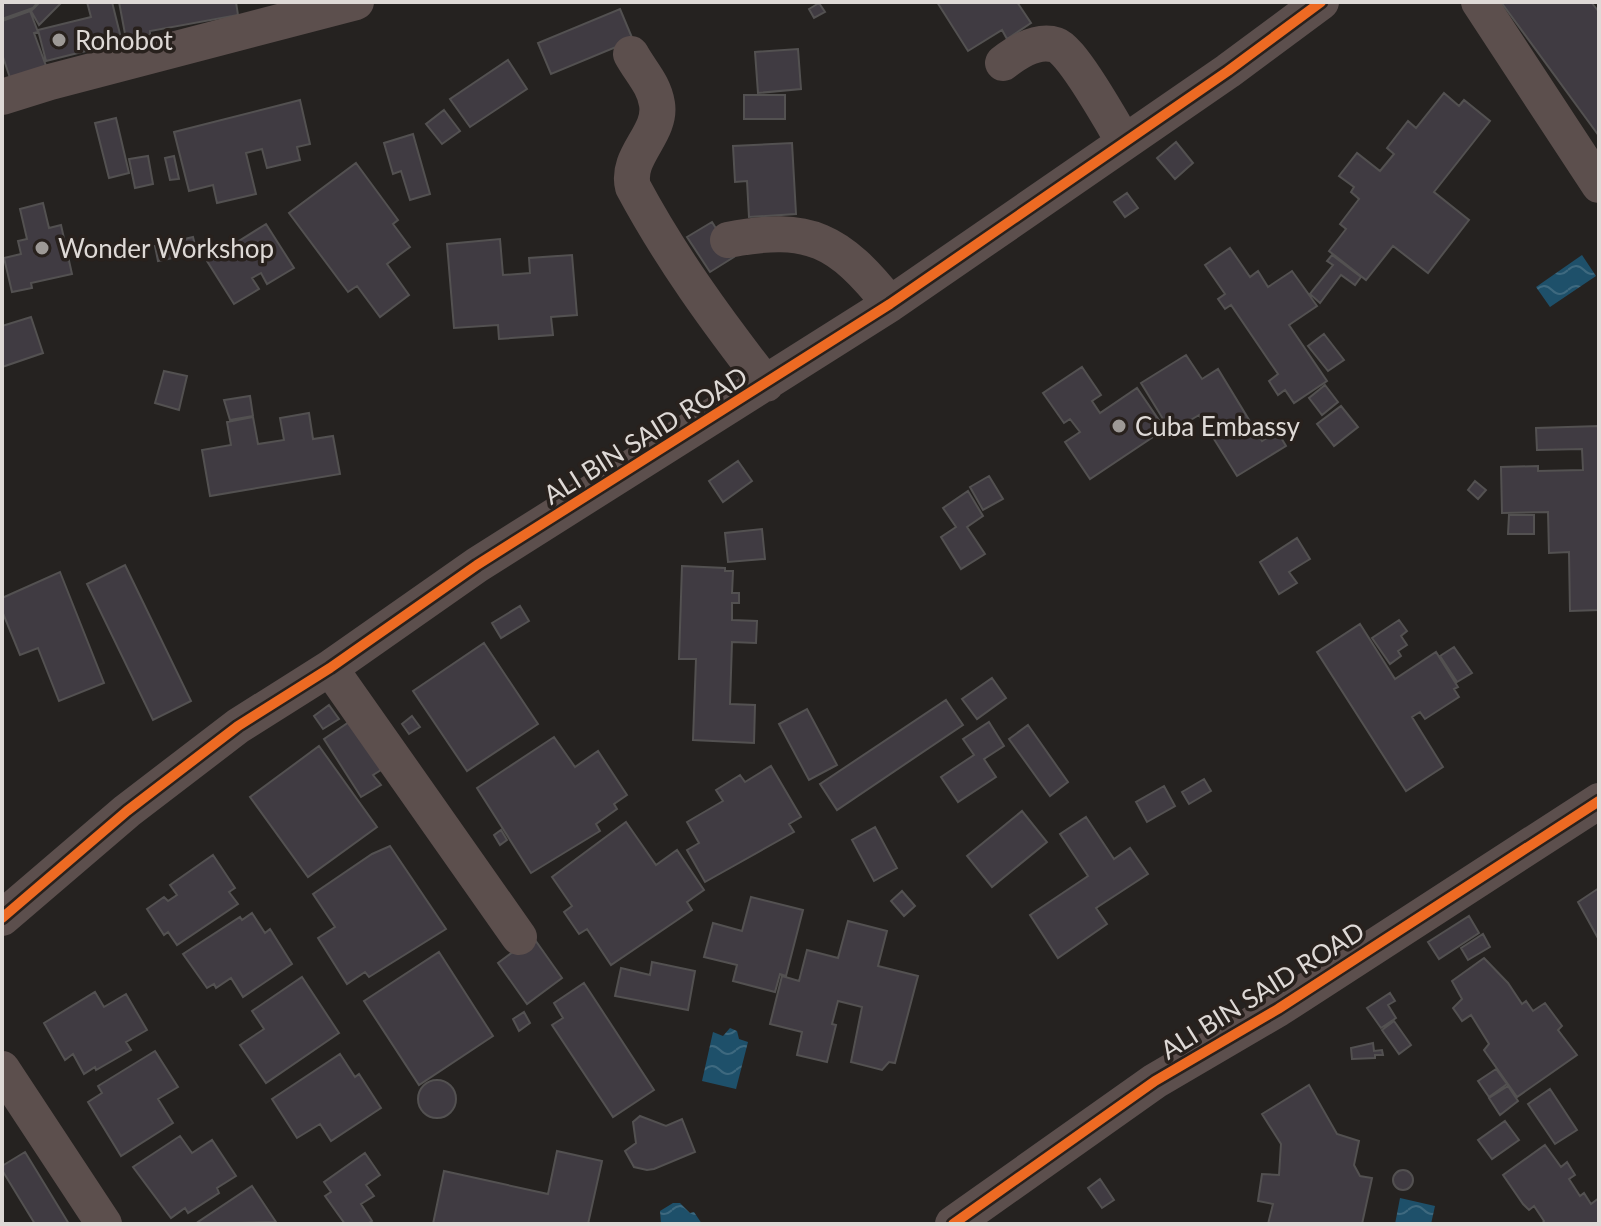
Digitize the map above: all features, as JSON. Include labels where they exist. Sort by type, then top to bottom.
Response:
[{"type":"street","points":[[2,97],[356,2]]},
{"type":"street","name":"ALI BIN SAID ROAD","points":[[2,918],[127,811],[238,726],[330,668],[477,565],[890,304],[1228,71],[1321,2]]},
{"type":"street","points":[[1479,2],[1599,185]]},
{"type":"street","points":[[1003,63],[1031,46],[1048,43],[1060,45],[1124,142]]},
{"type":"street","points":[[631,54],[644,71],[657,107],[650,131],[634,162],[633,187],[673,256],[717,322],[766,384]]},
{"type":"street","points":[[728,240],[789,233],[805,235],[846,256],[890,304]]},
{"type":"street","points":[[330,668],[519,937]]},
{"type":"street","name":"ALI BIN SAID ROAD","points":[[953,1224],[1155,1081],[1278,1009],[1599,801]]},
{"type":"street","points":[[2,1069],[104,1224]]},
{"type":"water","points":[[1582,255],[1596,276],[1550,307],[1536,287]]},
{"type":"water","points":[[730,1028],[737,1031],[739,1039],[748,1042],[736,1089],[702,1081],[713,1032],[723,1036]]},
{"type":"water","points":[[1400,1198],[1435,1206],[1431,1224],[1395,1224]]},
{"type":"water","points":[[673,1203],[680,1203],[690,1213],[694,1212],[702,1224],[661,1224],[660,1211]]},
{"type":"building","points":[[2,2],[38,2],[33,8],[2,19]]},
{"type":"building","points":[[40,2],[62,2],[39,25],[31,11]]},
{"type":"building","points":[[87,2],[112,2],[122,42],[46,61],[38,30],[91,17]]},
{"type":"building","points":[[119,2],[236,2],[238,15],[150,31],[150,35],[126,39]]},
{"type":"building","points":[[937,2],[1017,2],[1031,23],[1007,39],[1002,30],[968,51]]},
{"type":"building","points":[[1501,2],[1591,2],[1599,12],[1599,136]]},
{"type":"building","points":[[819,3],[825,12],[814,18],[809,9]]},
{"type":"building","points":[[620,9],[633,40],[551,74],[538,43]]},
{"type":"building","points":[[30,11],[46,66],[10,78],[2,54],[2,21]]},
{"type":"building","points":[[798,49],[801,89],[758,93],[755,52]]},
{"type":"building","points":[[508,60],[527,89],[470,127],[450,99]]},
{"type":"building","points":[[1444,93],[1459,106],[1464,100],[1490,121],[1434,192],[1469,220],[1428,273],[1393,246],[1366,280],[1329,251],[1346,229],[1340,224],[1359,199],[1351,192],[1354,187],[1339,176],[1357,153],[1380,171],[1394,154],[1387,148],[1408,121],[1416,128]]},
{"type":"building","points":[[744,95],[785,95],[785,119],[744,119]]},
{"type":"building","points":[[300,100],[310,144],[297,147],[300,160],[267,168],[262,149],[246,153],[256,194],[217,203],[213,185],[189,191],[174,132]]},
{"type":"building","points":[[444,110],[460,131],[442,144],[426,124]]},
{"type":"building","points":[[116,118],[129,173],[109,178],[95,123]]},
{"type":"building","points":[[413,134],[430,194],[410,200],[401,171],[393,174],[384,143]]},
{"type":"building","points":[[1176,142],[1193,163],[1175,179],[1157,158]]},
{"type":"building","points":[[792,143],[796,214],[749,217],[747,181],[735,182],[733,146]]},
{"type":"building","points":[[148,156],[153,184],[135,188],[129,159]]},
{"type":"building","points":[[174,156],[179,179],[170,180],[165,158]]},
{"type":"building","points":[[356,163],[398,220],[393,224],[410,247],[387,264],[409,295],[380,317],[357,286],[348,292],[289,213]]},
{"type":"building","points":[[1127,193],[1138,208],[1125,217],[1114,202]]},
{"type":"building","name":"Wonder Workshop","points":[[43,203],[49,228],[61,225],[72,274],[31,283],[32,288],[12,292],[4,258],[21,254],[18,241],[27,239],[20,209]]},
{"type":"building","points":[[712,222],[734,257],[710,272],[687,237]]},
{"type":"building","points":[[266,224],[294,268],[267,284],[261,273],[252,278],[259,289],[234,304],[207,261]]},
{"type":"building","points":[[193,237],[197,253],[158,261],[155,246]]},
{"type":"building","points":[[500,239],[503,275],[530,273],[529,258],[572,255],[577,315],[551,317],[553,335],[499,339],[498,325],[454,328],[447,244]]},
{"type":"building","points":[[1230,248],[1250,277],[1258,271],[1268,287],[1292,271],[1317,306],[1289,325],[1327,381],[1294,403],[1285,390],[1278,395],[1269,381],[1278,374],[1231,305],[1225,309],[1218,299],[1225,294],[1205,265]]},
{"type":"building","points":[[1332,255],[1361,277],[1355,285],[1341,275],[1320,303],[1310,294],[1333,265],[1327,261]]},
{"type":"building","points":[[31,317],[43,353],[2,367],[2,326]]},
{"type":"building","points":[[1324,334],[1344,360],[1328,371],[1308,346]]},
{"type":"building","points":[[1186,355],[1202,379],[1218,369],[1262,441],[1277,431],[1286,446],[1237,476],[1199,415],[1171,432],[1141,383]]},
{"type":"building","name":"Cuba Embassy","points":[[1082,367],[1101,395],[1092,401],[1100,413],[1137,388],[1165,429],[1090,479],[1065,442],[1080,432],[1070,419],[1064,423],[1043,393]]},
{"type":"building","points":[[164,371],[187,376],[179,410],[155,403]]},
{"type":"building","points":[[1325,385],[1338,402],[1322,415],[1309,398]]},
{"type":"building","points":[[250,396],[253,416],[230,420],[224,400]]},
{"type":"building","points":[[1341,406],[1358,427],[1334,446],[1317,424]]},
{"type":"building","points":[[309,413],[313,439],[333,436],[340,474],[210,496],[202,450],[231,445],[227,422],[253,417],[258,444],[284,440],[280,418]]},
{"type":"building","points":[[1599,426],[1599,610],[1570,611],[1569,552],[1549,553],[1548,512],[1502,513],[1501,467],[1538,466],[1538,471],[1583,470],[1582,449],[1537,450],[1536,428]]},
{"type":"building","points":[[738,461],[752,481],[723,502],[709,481]]},
{"type":"building","points":[[989,476],[1003,499],[983,510],[970,487]]},
{"type":"building","points":[[1475,481],[1486,490],[1478,499],[1468,490]]},
{"type":"building","points":[[968,491],[983,516],[967,527],[985,554],[961,569],[941,537],[956,527],[943,508]]},
{"type":"building","points":[[1509,515],[1534,515],[1534,534],[1508,534]]},
{"type":"building","points":[[762,529],[765,559],[728,562],[725,533]]},
{"type":"building","points":[[1297,538],[1310,559],[1289,572],[1297,583],[1279,594],[1260,562]]},
{"type":"building","points":[[125,565],[191,701],[153,720],[87,584]]},
{"type":"building","points":[[682,566],[733,571],[732,593],[739,593],[739,603],[732,603],[732,620],[757,621],[756,643],[732,642],[730,704],[755,705],[754,743],[693,740],[696,659],[679,659]]},
{"type":"building","points":[[60,572],[104,683],[59,701],[38,648],[20,655],[2,611],[2,598]]},
{"type":"building","points":[[520,606],[529,621],[501,638],[492,623]]},
{"type":"building","points":[[1399,620],[1407,631],[1401,636],[1407,645],[1398,651],[1401,656],[1390,664],[1372,638]]},
{"type":"building","points":[[1360,624],[1395,679],[1436,652],[1458,687],[1454,689],[1459,697],[1425,719],[1420,712],[1412,717],[1443,767],[1406,791],[1317,652]]},
{"type":"building","points":[[484,643],[538,724],[467,771],[413,691]]},
{"type":"building","points":[[1454,647],[1472,673],[1457,682],[1440,656]]},
{"type":"building","points":[[992,678],[1006,698],[977,719],[962,699]]},
{"type":"building","points":[[946,700],[963,725],[837,810],[820,784]]},
{"type":"building","points":[[329,705],[339,719],[323,729],[314,716]]},
{"type":"building","points":[[807,709],[837,765],[809,780],[779,724]]},
{"type":"building","points":[[412,716],[420,727],[409,734],[402,724]]},
{"type":"building","points":[[355,718],[386,767],[373,775],[381,785],[361,797],[324,739]]},
{"type":"building","points":[[989,722],[1004,746],[984,759],[996,777],[958,802],[941,777],[974,755],[963,739]]},
{"type":"building","points":[[1028,725],[1068,782],[1050,796],[1009,739]]},
{"type":"building","points":[[554,737],[575,767],[598,751],[627,795],[614,804],[617,809],[596,824],[600,831],[531,873],[477,788]]},
{"type":"building","points":[[319,746],[377,827],[308,877],[250,797]]},
{"type":"building","points":[[771,766],[801,817],[789,824],[794,832],[705,882],[687,850],[699,843],[687,822],[723,801],[716,790],[740,775],[745,782]]},
{"type":"building","points":[[1204,779],[1211,791],[1189,804],[1182,792]]},
{"type":"building","points":[[1164,786],[1175,806],[1147,822],[1136,802]]},
{"type":"building","points":[[1022,811],[1047,842],[992,887],[967,856]]},
{"type":"building","points":[[1086,817],[1114,859],[1130,848],[1148,874],[1096,908],[1107,924],[1058,958],[1030,915],[1088,876],[1060,834]]},
{"type":"building","points":[[626,822],[656,865],[677,850],[704,890],[687,902],[692,910],[611,965],[587,929],[579,934],[564,912],[572,906],[552,877]]},
{"type":"building","points":[[875,827],[897,868],[874,881],[852,840]]},
{"type":"building","points":[[501,830],[507,840],[500,845],[494,835]]},
{"type":"building","points":[[390,846],[446,929],[369,977],[365,972],[347,984],[318,938],[335,927],[313,894],[372,854]]},
{"type":"building","points":[[213,855],[235,888],[229,892],[238,904],[177,945],[168,932],[164,935],[147,909],[164,897],[168,901],[177,895],[170,885]]},
{"type":"building","points":[[1599,888],[1599,940],[1578,902]]},
{"type":"building","points":[[902,891],[915,906],[904,916],[891,901]]},
{"type":"building","points":[[751,897],[803,910],[786,976],[780,974],[775,992],[733,981],[737,965],[704,957],[713,923],[742,931]]},
{"type":"building","points":[[252,913],[265,933],[270,929],[292,964],[243,997],[231,978],[216,988],[214,984],[207,988],[183,954],[240,917],[242,920]]},
{"type":"building","points":[[1469,916],[1479,933],[1439,959],[1428,942]]},
{"type":"building","points":[[848,921],[887,931],[878,966],[918,976],[895,1063],[889,1062],[882,1070],[851,1062],[862,1007],[838,1001],[827,1062],[797,1055],[802,1032],[770,1024],[782,976],[799,981],[807,950],[838,958]]},
{"type":"building","points":[[1483,934],[1490,947],[1468,960],[1461,948]]},
{"type":"building","points":[[533,937],[562,978],[527,1004],[498,963]]},
{"type":"building","points":[[439,952],[493,1036],[419,1085],[364,1001]]},
{"type":"building","points":[[1484,958],[1508,983],[1522,1004],[1526,1001],[1533,1011],[1545,1003],[1562,1026],[1558,1030],[1577,1055],[1517,1097],[1484,1050],[1489,1044],[1471,1015],[1462,1021],[1453,1008],[1462,999],[1452,981]]},
{"type":"building","points":[[652,962],[695,971],[688,1010],[615,996],[621,968],[650,975]]},
{"type":"building","points":[[302,977],[339,1033],[266,1083],[240,1045],[264,1029],[252,1011]]},
{"type":"building","points":[[584,983],[654,1090],[613,1117],[552,1025],[563,1018],[554,1003]]},
{"type":"building","points":[[95,992],[104,1007],[126,994],[147,1030],[126,1042],[131,1050],[84,1074],[73,1054],[65,1060],[44,1023]]},
{"type":"building","points":[[1390,993],[1395,1001],[1388,1005],[1396,1018],[1381,1028],[1367,1008]]},
{"type":"building","points":[[524,1012],[530,1023],[519,1031],[513,1019]]},
{"type":"building","points":[[1394,1021],[1411,1045],[1399,1054],[1382,1030]]},
{"type":"building","points":[[1373,1043],[1374,1051],[1382,1050],[1383,1055],[1352,1059],[1351,1048]]},
{"type":"building","points":[[155,1051],[178,1087],[158,1099],[173,1123],[121,1156],[88,1102],[102,1093],[98,1086]]},
{"type":"building","points":[[340,1054],[355,1077],[359,1074],[381,1108],[331,1141],[320,1124],[297,1138],[272,1099]]},
{"type":"building","points":[[1496,1069],[1507,1084],[1489,1097],[1478,1081]]},
{"type":"building","points":[[437,1080],[450,1086],[456,1099],[450,1112],[437,1118],[424,1112],[418,1099],[424,1086]]},
{"type":"building","points":[[1309,1085],[1337,1134],[1359,1141],[1354,1165],[1360,1176],[1372,1178],[1362,1224],[1268,1224],[1273,1204],[1258,1201],[1262,1174],[1279,1175],[1281,1144],[1262,1114]]},
{"type":"building","points":[[1508,1086],[1518,1101],[1500,1115],[1489,1098]]},
{"type":"building","points":[[1550,1089],[1577,1130],[1555,1144],[1528,1104]]},
{"type":"building","points":[[640,1116],[666,1126],[682,1119],[695,1152],[654,1169],[634,1167],[625,1151],[636,1143],[633,1122]]},
{"type":"building","points":[[1505,1121],[1519,1140],[1492,1159],[1478,1140]]},
{"type":"building","points":[[180,1136],[192,1153],[212,1140],[236,1176],[217,1188],[219,1193],[188,1213],[185,1208],[171,1218],[133,1167]]},
{"type":"building","points":[[1545,1145],[1561,1167],[1567,1162],[1575,1175],[1569,1179],[1580,1196],[1584,1193],[1591,1204],[1599,1198],[1599,1224],[1542,1224],[1544,1221],[1534,1206],[1529,1210],[1523,1204],[1503,1175]]},
{"type":"building","points":[[557,1151],[602,1161],[588,1224],[433,1224],[444,1171],[548,1194]]},
{"type":"building","points":[[25,1152],[69,1224],[35,1224],[2,1170],[2,1166]]},
{"type":"building","points":[[365,1153],[380,1175],[366,1185],[374,1196],[361,1204],[372,1221],[367,1224],[345,1224],[325,1196],[331,1192],[324,1182]]},
{"type":"building","points":[[1403,1170],[1410,1173],[1413,1180],[1410,1187],[1403,1190],[1396,1187],[1393,1180],[1396,1173]]},
{"type":"building","points":[[1100,1179],[1114,1200],[1102,1208],[1088,1188]]},
{"type":"building","points":[[252,1186],[276,1222],[198,1222]]},
{"type":"cycle path","points":[[2,918],[127,811],[238,726],[330,668],[477,565],[890,304],[1228,71],[1321,2]]},
{"type":"cycle path","points":[[953,1224],[1155,1081],[1278,1009],[1599,801]]},
{"type":"place","name":"Rohobot","points":[[59,40]]},
{"type":"place","name":"Wonder Workshop","points":[[42,248]]},
{"type":"place","name":"Cuba Embassy","points":[[1119,426]]}]
